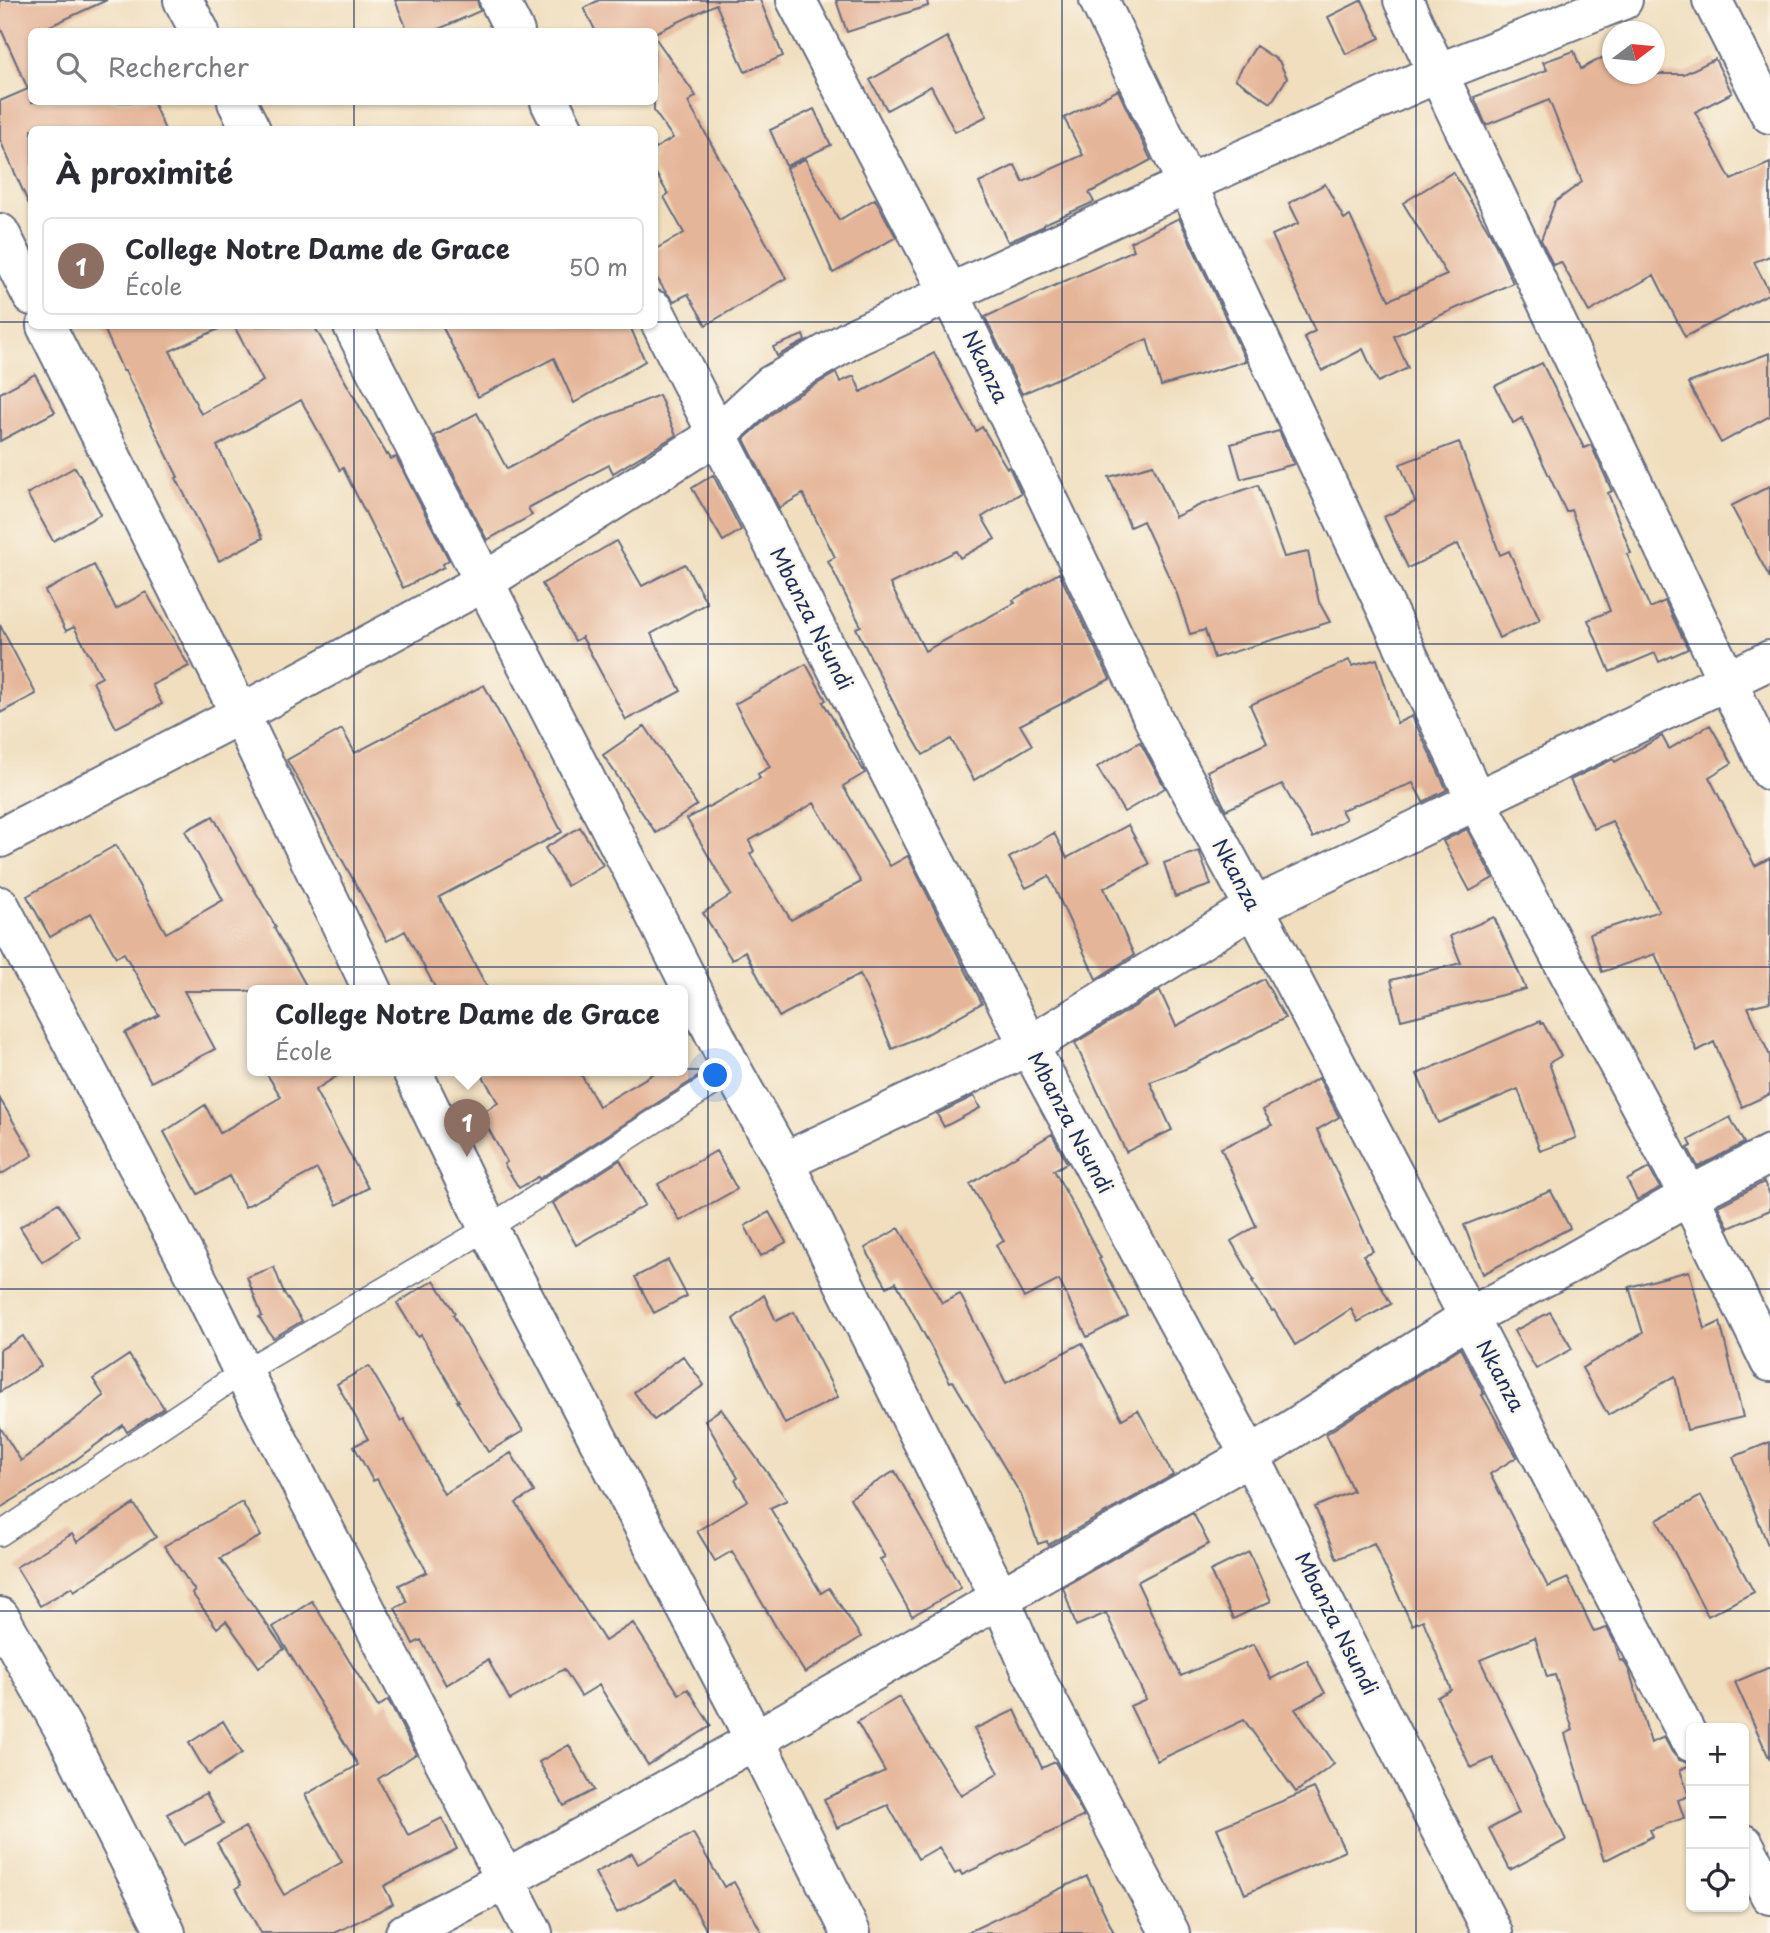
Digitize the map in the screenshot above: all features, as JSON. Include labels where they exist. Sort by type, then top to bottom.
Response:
[{"type":"street","points":[[183,0],[198,28]]},
{"type":"street","points":[[499,0],[513,28]]},
{"type":"street","name":"Nkanza","points":[[796,0],[950,294],[1166,745],[1254,907],[1686,1732]]},
{"type":"street","points":[[1099,0],[1476,800],[1689,1196],[1770,1362]]},
{"type":"street","points":[[1403,0],[1770,771]]},
{"type":"street","points":[[0,838],[240,714],[484,582],[718,435],[771,385],[857,336],[1187,184],[1438,73],[1623,0]]},
{"type":"street","points":[[1712,0],[1770,114]]},
{"type":"street","points":[[238,105],[249,126]]},
{"type":"street","points":[[552,105],[562,126]]},
{"type":"street","points":[[0,233],[28,288]]},
{"type":"street","name":"Mbanza Nsundi","points":[[658,318],[1028,1046],[1250,1455],[1493,1933]]},
{"type":"street","points":[[48,329],[240,714],[370,985]]},
{"type":"street","points":[[355,329],[733,1071],[784,1162],[1000,1598],[1030,1668],[1170,1933]]},
{"type":"street","points":[[784,1162],[1028,1046],[1254,907],[1770,660]]},
{"type":"street","points":[[0,906],[202,1288],[533,1933]]},
{"type":"street","points":[[414,1076],[488,1228],[755,1740],[851,1933]]},
{"type":"street","points":[[405,1933],[755,1740],[1250,1455],[1469,1317],[1770,1154]]},
{"type":"street","points":[[0,1617],[64,1728],[166,1933]]},
{"type":"street","points":[[1747,1849],[1770,1895]]},
{"type":"lane","points":[[0,1534],[243,1372],[488,1228],[733,1071]]},
{"type":"building","points":[[0,0],[107,0],[46,28],[28,28],[28,89],[0,27]]},
{"type":"building","points":[[395,0],[477,0],[480,11],[441,28],[406,28]]},
{"type":"building","points":[[599,0],[760,0],[783,56],[745,72],[716,4],[658,32],[658,28],[594,28],[584,8]]},
{"type":"building","points":[[836,0],[927,0],[928,6],[847,32]]},
{"type":"building","points":[[1362,0],[1380,38],[1346,54],[1328,17]]},
{"type":"building","points":[[947,37],[987,116],[955,132],[931,86],[887,110],[870,80]]},
{"type":"building","points":[[658,42],[696,96],[688,102],[786,278],[706,325],[688,294],[674,301],[658,280],[658,248],[684,233],[664,197],[668,194],[658,177],[658,147],[673,138],[654,111],[654,105],[658,105]]},
{"type":"building","points":[[1256,46],[1279,61],[1287,78],[1271,103],[1235,79]]},
{"type":"building","points":[[1574,51],[1581,69],[1602,58],[1602,84],[1665,84],[1665,74],[1684,74],[1715,59],[1732,93],[1695,112],[1731,180],[1770,163],[1770,256],[1754,262],[1770,293],[1685,337],[1654,275],[1589,312],[1561,262],[1553,265],[1541,240],[1555,202],[1582,182],[1549,100],[1486,125],[1474,97],[1547,70],[1543,62]]},
{"type":"building","points":[[28,89],[28,105],[154,105],[163,126],[28,126],[28,202],[0,140],[0,101]]},
{"type":"building","points":[[1118,90],[1151,160],[1089,193],[1094,202],[1008,242],[979,183],[1015,165],[1023,182],[1083,155],[1064,118]]},
{"type":"building","points":[[814,109],[831,145],[786,166],[770,130]]},
{"type":"building","points":[[805,159],[839,220],[875,199],[896,237],[833,273],[786,168]]},
{"type":"building","points":[[1453,172],[1491,235],[1513,283],[1394,336],[1408,368],[1378,382],[1363,349],[1322,371],[1304,337],[1315,331],[1272,235],[1299,223],[1289,203],[1325,184],[1344,219],[1350,216],[1389,300],[1447,275],[1403,203]]},
{"type":"building","points":[[1179,218],[1246,361],[1161,386],[1147,339],[1022,394],[985,317],[1134,250],[1130,242]]},
{"type":"building","points":[[104,329],[218,329],[170,351],[201,414],[263,381],[236,329],[316,329],[387,455],[391,459],[396,457],[449,560],[443,564],[444,567],[403,588],[343,468],[340,470],[301,400],[217,446],[263,538],[219,561]]},
{"type":"building","points":[[444,329],[631,329],[645,361],[574,403],[554,358],[478,397]]},
{"type":"building","points":[[803,335],[805,341],[777,356],[773,347]]},
{"type":"building","points":[[934,353],[976,431],[982,427],[1007,468],[1009,467],[1021,493],[982,517],[995,539],[960,558],[956,551],[890,584],[925,651],[1015,603],[1013,600],[1059,573],[1110,679],[1020,725],[1032,745],[974,780],[951,739],[923,755],[856,628],[861,626],[828,561],[835,557],[803,494],[779,508],[744,439],[784,403],[836,373],[840,382],[854,376],[861,392]]},
{"type":"building","points":[[1770,353],[1770,416],[1721,443],[1688,383]]},
{"type":"building","points":[[1542,363],[1584,448],[1591,445],[1612,491],[1608,493],[1631,553],[1627,554],[1650,608],[1665,601],[1688,649],[1659,662],[1655,653],[1610,672],[1588,620],[1610,611],[1571,510],[1566,512],[1522,418],[1513,423],[1495,386]]},
{"type":"building","points":[[35,374],[55,412],[0,441],[0,393]]},
{"type":"building","points":[[659,395],[676,435],[613,473],[609,465],[528,508],[532,515],[487,540],[434,436],[477,413],[507,469],[597,420]]},
{"type":"building","points":[[1279,431],[1294,464],[1241,479],[1231,444]]},
{"type":"building","points":[[1459,442],[1500,555],[1509,551],[1540,620],[1499,638],[1458,544],[1408,568],[1384,517],[1415,502],[1400,464]]},
{"type":"building","points":[[1153,465],[1175,517],[1200,505],[1258,485],[1284,557],[1308,552],[1319,602],[1330,622],[1214,658],[1205,630],[1190,634],[1177,594],[1143,521],[1130,527],[1109,477]]},
{"type":"building","points":[[75,467],[101,514],[53,541],[27,494]]},
{"type":"building","points":[[713,475],[741,530],[723,541],[692,488]]},
{"type":"building","points":[[1770,486],[1770,578],[1731,506]]},
{"type":"building","points":[[616,541],[642,586],[685,564],[707,603],[651,634],[681,691],[626,720],[582,637],[575,641],[542,584]]},
{"type":"building","points":[[94,565],[116,609],[146,592],[189,666],[152,685],[162,704],[116,728],[93,682],[102,677],[74,627],[66,631],[45,591]]},
{"type":"building","points":[[0,625],[36,694],[0,713]]},
{"type":"building","points":[[1377,659],[1397,723],[1412,716],[1447,790],[1423,802],[1413,783],[1341,810],[1346,819],[1313,838],[1282,784],[1226,810],[1207,771],[1267,743],[1250,705],[1349,660],[1352,666]]},
{"type":"building","points":[[806,664],[826,700],[823,702],[865,773],[843,786],[890,866],[908,856],[982,1003],[929,1033],[892,1049],[860,974],[779,1017],[745,951],[732,960],[703,913],[731,895],[687,819],[760,778],[758,774],[770,767],[735,704]],"holes":[[[814,803],[861,882],[791,920],[750,854],[754,851],[749,841]]]},
{"type":"building","points":[[484,685],[562,832],[439,897],[486,985],[434,985],[405,931],[387,941],[287,760],[342,729],[355,753]]},
{"type":"building","points":[[1710,725],[1732,763],[1709,777],[1755,866],[1770,858],[1770,1002],[1748,1007],[1770,1056],[1770,1094],[1742,1107],[1714,1042],[1697,1051],[1655,954],[1602,972],[1590,934],[1659,911],[1612,821],[1594,829],[1570,780],[1613,759],[1615,762],[1662,736],[1669,749]]},
{"type":"building","points":[[645,726],[697,805],[656,833],[603,755]]},
{"type":"building","points":[[1140,742],[1165,788],[1124,812],[1097,767]]},
{"type":"building","points":[[213,816],[306,985],[247,985],[247,991],[184,991],[215,1049],[151,1082],[125,1033],[159,1015],[124,953],[116,957],[91,913],[50,937],[27,896],[116,845],[166,933],[223,900],[185,831]]},
{"type":"building","points":[[1128,825],[1149,864],[1104,888],[1134,955],[1096,979],[1049,876],[1026,888],[1009,858],[1054,833],[1067,858]]},
{"type":"building","points":[[580,827],[603,865],[567,886],[545,848]]},
{"type":"building","points":[[1467,829],[1493,878],[1470,891],[1443,841]]},
{"type":"building","points":[[1199,851],[1211,885],[1175,897],[1164,863]]},
{"type":"building","points":[[1494,917],[1526,989],[1401,1020],[1391,980],[1461,963],[1450,936]]},
{"type":"building","points":[[1264,979],[1285,1018],[1188,1068],[1150,1082],[1172,1130],[1126,1152],[1075,1043],[1160,991],[1176,1026]]},
{"type":"building","points":[[1540,1021],[1561,1056],[1549,1063],[1576,1138],[1540,1151],[1518,1089],[1438,1123],[1417,1074]]},
{"type":"building","points":[[688,1071],[707,1071],[539,1179],[538,1177],[519,1188],[480,1114],[498,1103],[483,1076],[582,1076],[599,1106],[650,1076],[688,1076]]},
{"type":"building","points":[[268,1076],[337,1076],[315,1090],[368,1188],[337,1205],[317,1169],[245,1207],[229,1176],[198,1194],[164,1132],[205,1105],[220,1133],[281,1097]]},
{"type":"building","points":[[1319,1078],[1339,1117],[1317,1130],[1373,1251],[1363,1255],[1391,1304],[1358,1322],[1351,1309],[1295,1345],[1252,1281],[1254,1280],[1231,1241],[1256,1226],[1221,1148],[1272,1125],[1263,1110]]},
{"type":"building","points":[[974,1096],[980,1108],[944,1127],[937,1114]]},
{"type":"building","points":[[0,1099],[33,1155],[0,1175]]},
{"type":"building","points":[[1730,1117],[1744,1143],[1698,1167],[1688,1148],[1692,1146],[1689,1140]]},
{"type":"building","points":[[1052,1134],[1067,1163],[1054,1170],[1101,1258],[1099,1259],[1128,1316],[1087,1337],[1059,1280],[1024,1298],[996,1245],[1004,1241],[970,1184]]},
{"type":"building","points":[[716,1151],[737,1189],[680,1221],[658,1184]]},
{"type":"building","points":[[620,1160],[645,1205],[576,1245],[553,1203]]},
{"type":"building","points":[[1649,1168],[1660,1188],[1637,1200],[1627,1180]]},
{"type":"building","points":[[1764,1182],[1770,1195],[1770,1210],[1729,1228],[1718,1206]]},
{"type":"building","points":[[1551,1191],[1570,1228],[1483,1274],[1464,1225]]},
{"type":"building","points":[[58,1203],[80,1237],[42,1262],[20,1227]]},
{"type":"building","points":[[769,1212],[786,1242],[761,1256],[745,1226]]},
{"type":"building","points":[[899,1228],[942,1303],[960,1294],[1006,1383],[1082,1343],[1122,1419],[1138,1410],[1173,1475],[1048,1545],[1047,1541],[1038,1544],[1021,1495],[953,1381],[950,1382],[896,1282],[887,1287],[865,1248]]},
{"type":"building","points":[[668,1260],[687,1296],[654,1313],[635,1277]]},
{"type":"building","points":[[274,1267],[284,1293],[302,1321],[273,1338],[259,1317],[262,1316],[247,1277]]},
{"type":"building","points":[[1689,1271],[1705,1329],[1720,1322],[1743,1417],[1687,1430],[1675,1376],[1608,1415],[1582,1368],[1643,1333],[1629,1287]]},
{"type":"building","points":[[434,1280],[523,1431],[488,1452],[421,1335],[418,1337],[397,1303]]},
{"type":"building","points":[[764,1295],[776,1321],[794,1312],[838,1397],[785,1424],[733,1319]]},
{"type":"building","points":[[1550,1312],[1572,1349],[1536,1369],[1514,1331]]},
{"type":"building","points":[[23,1336],[41,1366],[0,1392],[0,1350]]},
{"type":"building","points":[[1460,1348],[1484,1394],[1482,1395],[1517,1457],[1490,1474],[1548,1587],[1568,1578],[1594,1632],[1607,1628],[1620,1661],[1623,1660],[1629,1670],[1651,1743],[1664,1737],[1672,1752],[1679,1760],[1686,1762],[1686,1767],[1680,1770],[1686,1787],[1686,1797],[1678,1800],[1684,1818],[1650,1830],[1653,1836],[1604,1861],[1565,1734],[1573,1730],[1555,1675],[1547,1677],[1535,1637],[1480,1660],[1566,1840],[1510,1870],[1489,1829],[1519,1813],[1493,1758],[1471,1768],[1437,1697],[1451,1690],[1423,1620],[1412,1625],[1374,1543],[1337,1559],[1315,1507],[1353,1491],[1326,1434]]},
{"type":"building","points":[[129,1355],[164,1408],[127,1432],[123,1425],[62,1470],[0,1508],[0,1427],[21,1461],[104,1396],[93,1379]]},
{"type":"building","points":[[683,1356],[704,1385],[654,1420],[634,1392]]},
{"type":"building","points":[[369,1366],[401,1421],[404,1419],[444,1494],[511,1453],[534,1492],[516,1503],[605,1641],[633,1623],[679,1694],[688,1689],[711,1726],[648,1765],[599,1685],[581,1696],[564,1669],[510,1700],[488,1660],[446,1685],[421,1640],[413,1644],[395,1608],[407,1602],[399,1585],[427,1572],[377,1479],[373,1481],[354,1446],[368,1439],[337,1384]]},
{"type":"building","points":[[721,1409],[787,1500],[770,1508],[821,1593],[829,1588],[861,1637],[805,1673],[732,1551],[715,1561],[697,1531],[748,1500],[705,1420]]},
{"type":"building","points":[[1770,1442],[1770,1545],[1768,1545],[1733,1457]]},
{"type":"building","points":[[895,1471],[961,1588],[912,1616],[880,1559],[885,1557],[850,1498]]},
{"type":"building","points":[[1701,1496],[1754,1592],[1708,1616],[1657,1520]]},
{"type":"building","points":[[242,1502],[261,1536],[220,1558],[284,1649],[259,1667],[226,1621],[217,1628],[164,1546]]},
{"type":"building","points":[[134,1504],[156,1537],[74,1591],[72,1587],[40,1606],[16,1567],[72,1534],[77,1542]]},
{"type":"building","points":[[1193,1513],[1209,1544],[1137,1582],[1181,1676],[1254,1644],[1271,1679],[1307,1660],[1325,1693],[1295,1709],[1334,1764],[1296,1792],[1244,1720],[1157,1761],[1130,1706],[1146,1699],[1106,1613],[1076,1626],[1063,1587]]},
{"type":"building","points":[[1249,1552],[1271,1601],[1233,1619],[1210,1571]]},
{"type":"building","points":[[312,1601],[378,1707],[388,1700],[416,1754],[378,1779],[408,1835],[442,1818],[457,1849],[384,1886],[393,1904],[335,1933],[261,1933],[236,1888],[241,1885],[217,1843],[245,1827],[284,1895],[342,1862],[305,1795],[358,1765],[273,1627]]},
{"type":"building","points":[[1770,1667],[1770,1760],[1735,1682]]},
{"type":"building","points":[[899,1697],[961,1796],[999,1773],[974,1729],[1015,1710],[1042,1768],[1055,1762],[1084,1816],[962,1875],[960,1871],[955,1874],[939,1847],[918,1859],[888,1805],[837,1828],[824,1799],[885,1771],[857,1722]]},
{"type":"building","points":[[223,1721],[242,1753],[208,1775],[189,1743]]},
{"type":"building","points":[[569,1745],[594,1790],[564,1806],[539,1762]]},
{"type":"building","points":[[1314,1788],[1345,1851],[1245,1894],[1217,1828]]},
{"type":"building","points":[[206,1793],[223,1824],[184,1845],[167,1814]]},
{"type":"building","points":[[693,1833],[724,1887],[734,1882],[762,1933],[708,1933],[677,1880],[617,1913],[595,1873],[632,1853],[638,1864]]},
{"type":"building","points":[[1087,1876],[1114,1933],[966,1933]]},
{"type":"place","name":"College Notre Dame de Grace","points":[[467,1157]]}]
